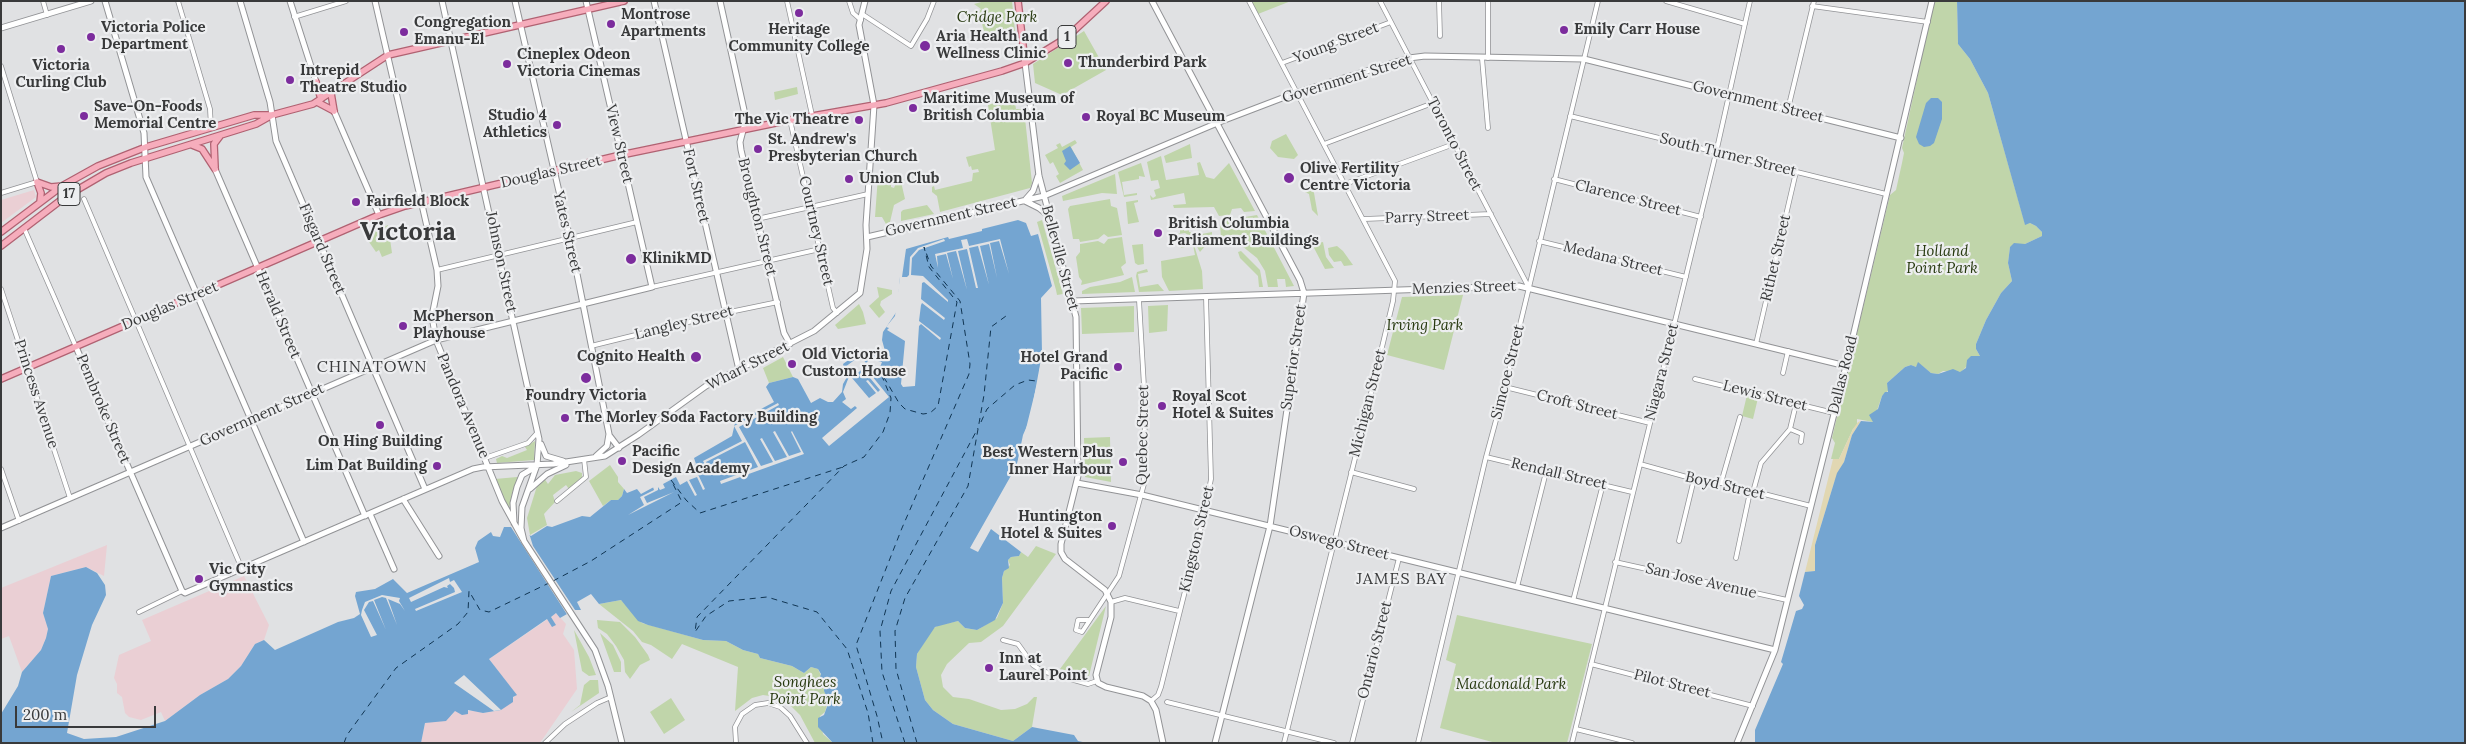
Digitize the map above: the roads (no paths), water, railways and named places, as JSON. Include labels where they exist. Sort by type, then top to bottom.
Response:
[{"type":"main road","name":"17","points":[[1,232],[62,186],[98,166],[146,148],[254,115],[272,115],[319,101],[370,65],[388,56],[624,1]]},
{"type":"main road","name":"Belleville Street","points":[[1018,1],[1025,63]]},
{"type":"main road","name":"Douglas Street","points":[[1,379],[379,215],[421,201],[485,188],[621,155],[790,120],[874,105],[1025,63],[1066,38],[1106,1]]},
{"type":"main road","points":[[316,82],[329,94],[334,111]]},
{"type":"main road","points":[[316,82],[319,101],[334,111]]},
{"type":"main road","name":"17","points":[[1,246],[86,183],[118,168],[220,136],[265,120],[272,115]]},
{"type":"main road","points":[[215,169],[214,144],[220,136]]},
{"type":"main road","points":[[190,145],[202,148],[215,169]]},
{"type":"main road","points":[[37,182],[50,186],[62,186]]},
{"type":"main road","points":[[37,182],[42,193],[40,202]]},
{"type":"main road","points":[[10,226],[24,228]]},
{"type":"street","points":[[43,1],[47,15]]},
{"type":"street","points":[[1,28],[91,1]]},
{"type":"street","points":[[105,1],[144,133],[146,177],[304,542]]},
{"type":"street","points":[[178,1],[210,109],[211,128]]},
{"type":"street","name":"Fisgard Street","points":[[240,1],[270,102],[276,141],[425,489]]},
{"type":"street","points":[[290,1],[316,82]]},
{"type":"street","points":[[294,17],[346,1]]},
{"type":"street","name":"Pandora Avenue","points":[[375,1],[437,270],[438,286],[432,316],[436,340],[511,519]]},
{"type":"street","name":"Johnson Street","points":[[442,1],[538,432],[537,466],[521,518],[524,541],[583,630],[600,662],[622,743]]},
{"type":"street","name":"Yates Street","points":[[514,1],[570,239],[609,434],[618,448]]},
{"type":"street","name":"View Street","points":[[586,1],[652,287]]},
{"type":"street","name":"Fort Street","points":[[654,1],[739,370]]},
{"type":"street","name":"Broughton Street","points":[[720,1],[746,119],[742,131],[741,150],[784,333],[790,344]]},
{"type":"street","points":[[787,1],[812,116]]},
{"type":"street","points":[[849,1],[853,13],[861,20],[911,46],[927,19],[934,1]]},
{"type":"street","points":[[861,20],[865,1]]},
{"type":"street","name":"Superior Street","points":[[1152,1],[1300,280],[1304,293],[1270,526],[1215,743]]},
{"type":"street","points":[[1249,1],[1364,219],[1395,281],[1395,290]]},
{"type":"street","name":"Toronto Street","points":[[1380,1],[1528,286]]},
{"type":"street","points":[[1439,1],[1440,36]]},
{"type":"street","points":[[1488,1],[1488,58]]},
{"type":"street","name":"Simcoe Street","points":[[1418,743],[1598,1]]},
{"type":"street","name":"Niagara Street","points":[[1572,743],[1632,492],[1701,217],[1730,96],[1750,1]]},
{"type":"street","name":"Dallas Road","points":[[1737,743],[1775,650],[1846,366],[1932,1]]},
{"type":"street","points":[[1669,2],[1745,24]]},
{"type":"street","points":[[1788,109],[1813,4],[1928,22]]},
{"type":"street","name":"Wharf Street","points":[[182,591],[188,592],[473,469],[488,466],[537,466],[605,456],[703,388],[814,332],[838,313],[856,297],[862,288],[874,105],[861,20]]},
{"type":"street","name":"Young Street","points":[[1282,63],[1391,22]]},
{"type":"street","name":"Government Street","points":[[866,237],[1044,196],[1298,92],[1409,58],[1441,56],[1584,59],[1901,138]]},
{"type":"street","points":[[1482,58],[1488,128]]},
{"type":"street","name":"Belleville Street","points":[[1025,63],[1038,176],[1073,301],[1077,326],[1077,482],[1061,544],[1062,553],[1065,559],[1107,593]]},
{"type":"street","points":[[1,66],[37,182],[1,193]]},
{"type":"street","points":[[1324,144],[1432,103]]},
{"type":"street","points":[[334,111],[379,215]]},
{"type":"street","name":"South Turner Street","points":[[1570,116],[1886,194]]},
{"type":"street","name":"Courtney Street","points":[[790,120],[834,308],[838,313]]},
{"type":"street","points":[[1345,184],[1454,144]]},
{"type":"street","name":"Herald Street","points":[[215,169],[312,394],[367,515],[394,569]]},
{"type":"street","name":"Rithet Street","points":[[1756,344],[1796,172]]},
{"type":"street","points":[[1038,176],[1033,191],[1024,201],[1040,208],[1050,216]]},
{"type":"street","name":"Clarence Street","points":[[1554,179],[1701,217]]},
{"type":"street","points":[[757,219],[868,194]]},
{"type":"street","points":[[84,199],[242,569]]},
{"type":"street","name":"Parry Street","points":[[1364,219],[1490,214]]},
{"type":"street","points":[[437,270],[637,222]]},
{"type":"street","name":"Pembroke Street","points":[[24,228],[182,591]]},
{"type":"street","name":"Medana Street","points":[[1539,241],[1686,277]]},
{"type":"street","name":"Government Street","points":[[1,528],[436,340],[652,287],[820,249]]},
{"type":"street","name":"Menzies Street","points":[[1073,301],[1528,286],[1846,366]]},
{"type":"street","name":"Princess Avenue","points":[[1,289],[70,498]]},
{"type":"street","name":"Michigan Street","points":[[1284,743],[1395,290]]},
{"type":"street","name":"Kingston Street","points":[[1151,701],[1158,696],[1161,687],[1206,511],[1211,479],[1206,297]]},
{"type":"street","name":"Quebec Street","points":[[1088,620],[1119,576],[1142,495],[1145,403],[1139,300]]},
{"type":"street","name":"Langley Street","points":[[591,346],[778,302]]},
{"type":"street","points":[[571,307],[585,315]]},
{"type":"street","points":[[1783,373],[1788,352]]},
{"type":"street","name":"Lewis Street","points":[[1695,379],[1834,413]]},
{"type":"street","name":"Croft Street","points":[[1505,386],[1650,423]]},
{"type":"street","points":[[1736,558],[1761,463],[1790,429],[1796,404]]},
{"type":"street","points":[[1721,483],[1740,417]]},
{"type":"street","points":[[1790,429],[1802,434],[1802,442]]},
{"type":"street","points":[[485,458],[528,443],[538,432]]},
{"type":"street","points":[[596,456],[607,446],[609,434]]},
{"type":"street","points":[[539,439],[548,458],[570,462]]},
{"type":"street","name":"Rendall Street","points":[[1486,457],[1632,492]]},
{"type":"street","points":[[557,501],[586,477],[584,459]]},
{"type":"street","points":[[528,491],[547,474],[570,462]]},
{"type":"street","name":"Boyd Street","points":[[1640,464],[1694,479],[1721,483],[1811,506]]},
{"type":"street","points":[[524,541],[511,519],[513,503],[519,480],[526,472],[537,466]]},
{"type":"street","points":[[1,469],[19,521]]},
{"type":"street","points":[[1351,472],[1414,489]]},
{"type":"street","points":[[1517,588],[1546,472]]},
{"type":"street","points":[[1679,542],[1694,479]]},
{"type":"street","name":"Oswego Street","points":[[1077,482],[1142,495],[1775,650]]},
{"type":"street","points":[[1573,601],[1603,484]]},
{"type":"street","points":[[403,499],[440,556]]},
{"type":"street","name":"Ontario Street","points":[[1352,743],[1399,558]]},
{"type":"street","name":"San Jose Avenue","points":[[1615,562],[1788,600]]},
{"type":"street","points":[[139,612],[182,591]]},
{"type":"street","points":[[1107,593],[1111,602],[1112,613],[1096,674],[1097,681],[1102,686],[1143,696],[1151,701],[1156,710],[1163,743]]},
{"type":"street","points":[[1111,602],[1125,598],[1179,612]]},
{"type":"street","points":[[1003,640],[1018,644],[1033,665],[1042,671],[1088,684],[1097,681]]},
{"type":"street","name":"Pilot Street","points":[[1591,664],[1753,706]]},
{"type":"street","points":[[546,743],[565,724],[597,703],[611,697]]},
{"type":"street","points":[[1167,702],[1334,743]]},
{"type":"street","points":[[736,743],[735,727],[739,718],[750,707],[761,703],[774,705],[786,711],[796,722],[807,743]]},
{"type":"street","points":[[1576,729],[1632,743]]},
{"type":"water","points":[[1957,1],[2465,1],[2465,743],[1755,743],[1755,730],[1783,664],[1781,662],[1796,611],[1802,609],[1804,605],[1799,596],[1805,572],[1815,571],[1815,545],[1837,473],[1844,462],[1852,435],[1861,421],[1873,422],[1869,415],[1878,409],[1882,396],[1885,392],[1888,392],[1887,383],[1905,367],[1911,365],[1916,367],[1918,362],[1931,373],[1938,374],[1953,369],[1960,372],[1966,368],[1967,360],[1971,356],[1980,356],[1976,349],[1976,344],[1986,320],[2001,293],[2012,281],[2008,263],[2010,247],[2014,243],[2025,244],[2042,236],[2042,232],[2036,226],[2030,223],[2025,225],[1988,93],[1970,59],[1958,44]]},
{"type":"water","points":[[1931,98],[1938,98],[1942,102],[1942,119],[1934,143],[1924,147],[1919,144],[1916,137],[1926,103]]},
{"type":"water","points":[[1070,146],[1080,163],[1070,170],[1064,164],[1066,161],[1062,151]]},
{"type":"water","points":[[1018,220],[1026,223],[1031,236],[1038,234],[1052,286],[1041,298],[1042,354],[1038,380],[1017,465],[970,548],[978,552],[991,529],[1021,552],[1019,556],[1011,557],[1008,560],[1009,568],[1004,571],[1002,578],[1003,603],[995,620],[977,630],[965,628],[958,621],[935,627],[917,654],[916,667],[925,700],[933,710],[953,724],[1013,741],[1032,727],[1074,735],[1078,741],[1087,743],[833,743],[818,727],[818,718],[824,715],[829,701],[824,691],[825,684],[820,677],[821,674],[818,669],[811,667],[804,673],[792,666],[760,658],[758,654],[743,650],[726,641],[703,640],[648,625],[638,621],[621,600],[599,604],[591,594],[577,602],[581,610],[574,610],[560,618],[556,613],[551,617],[556,625],[552,627],[547,619],[489,659],[517,695],[513,697],[513,702],[501,710],[483,713],[468,710],[468,714],[462,715],[455,711],[446,721],[425,723],[421,743],[1,743],[1,714],[18,686],[22,672],[41,650],[46,638],[48,629],[43,613],[51,576],[86,567],[97,573],[105,585],[106,595],[92,625],[77,675],[67,733],[84,739],[116,737],[165,721],[200,695],[228,679],[241,666],[255,644],[264,640],[275,650],[360,614],[355,596],[356,592],[375,589],[393,579],[407,593],[479,562],[475,548],[478,541],[491,532],[493,536],[500,537],[504,527],[515,527],[531,536],[547,526],[552,527],[582,516],[590,517],[611,500],[618,500],[622,496],[624,489],[627,493],[637,489],[641,494],[696,464],[694,458],[732,436],[735,423],[774,402],[766,387],[769,383],[793,377],[798,379],[811,403],[820,398],[833,402],[842,392],[843,384],[847,377],[843,364],[858,353],[878,355],[885,351],[882,340],[883,332],[897,311],[900,277],[902,277],[906,249],[948,237],[949,239],[982,231],[982,229]]},
{"type":"place","name":"Heritage Community College","points":[[799,13]]},
{"type":"place","name":"Montrose Apartments","points":[[611,24]]},
{"type":"place","name":"Emily Carr House","points":[[1564,30]]},
{"type":"place","name":"Congregation Emanu-El","points":[[404,32]]},
{"type":"place","name":"Victoria Police Department","points":[[91,37]]},
{"type":"place","name":"Aria Health and Wellness Clinic","points":[[925,46]]},
{"type":"place","name":"Victoria Curling Club","points":[[61,49]]},
{"type":"place","name":"Thunderbird Park","points":[[1068,63]]},
{"type":"place","name":"Cineplex Odeon Victoria Cinemas","points":[[507,64]]},
{"type":"place","name":"Intrepid Theatre Studio","points":[[290,80]]},
{"type":"place","name":"Maritime Museum of British Columbia","points":[[913,108]]},
{"type":"place","name":"Save-On-Foods Memorial Centre","points":[[84,116]]},
{"type":"place","name":"Royal BC Museum","points":[[1086,117]]},
{"type":"place","name":"The Vic Theatre","points":[[859,120]]},
{"type":"place","name":"Studio 4 Athletics","points":[[557,125]]},
{"type":"place","name":"St. Andrew's Presbyterian Church","points":[[758,149]]},
{"type":"place","name":"Olive Fertility Centre Victoria","points":[[1289,178]]},
{"type":"place","name":"Union Club","points":[[849,179]]},
{"type":"place","name":"Fairfield Block","points":[[356,202]]},
{"type":"place","name":"British Columbia Parliament Buildings","points":[[1158,233]]},
{"type":"place","name":"KlinikMD","points":[[631,259]]},
{"type":"place","name":"McPherson Playhouse","points":[[403,326]]},
{"type":"place","name":"Cognito Health","points":[[696,357]]},
{"type":"place","name":"Old Victoria Custom House","points":[[792,364]]},
{"type":"place","name":"Hotel Grand Pacific","points":[[1118,367]]},
{"type":"place","name":"Foundry Victoria","points":[[586,378]]},
{"type":"place","name":"Royal Scot Hotel & Suites","points":[[1162,406]]},
{"type":"place","name":"The Morley Soda Factory Building","points":[[565,418]]},
{"type":"place","name":"On Hing Building","points":[[380,425]]},
{"type":"place","name":"Pacific Design Academy","points":[[622,461]]},
{"type":"place","name":"Best Western Plus Inner Harbour","points":[[1123,462]]},
{"type":"place","name":"Lim Dat Building","points":[[437,466]]},
{"type":"place","name":"Huntington Hotel & Suites","points":[[1112,526]]},
{"type":"place","name":"Vic City Gymnastics","points":[[199,579]]},
{"type":"place","name":"Inn at Laurel Point","points":[[989,668]]},
{"type":"district","name":"Victoria","points":[[408,233]]},
{"type":"district","name":"CHINATOWN","points":[[372,367]]},
{"type":"district","name":"JAMES BAY","points":[[1402,579]]},
{"type":"park label","name":"Cridge Park","points":[[997,18]]},
{"type":"park label","name":"Holland Point Park","points":[[1942,260]]},
{"type":"park label","name":"Irving Park","points":[[1425,326]]},
{"type":"park label","name":"Macdonald Park","points":[[1511,685]]},
{"type":"park label","name":"Songhees Point Park","points":[[805,692]]}]
